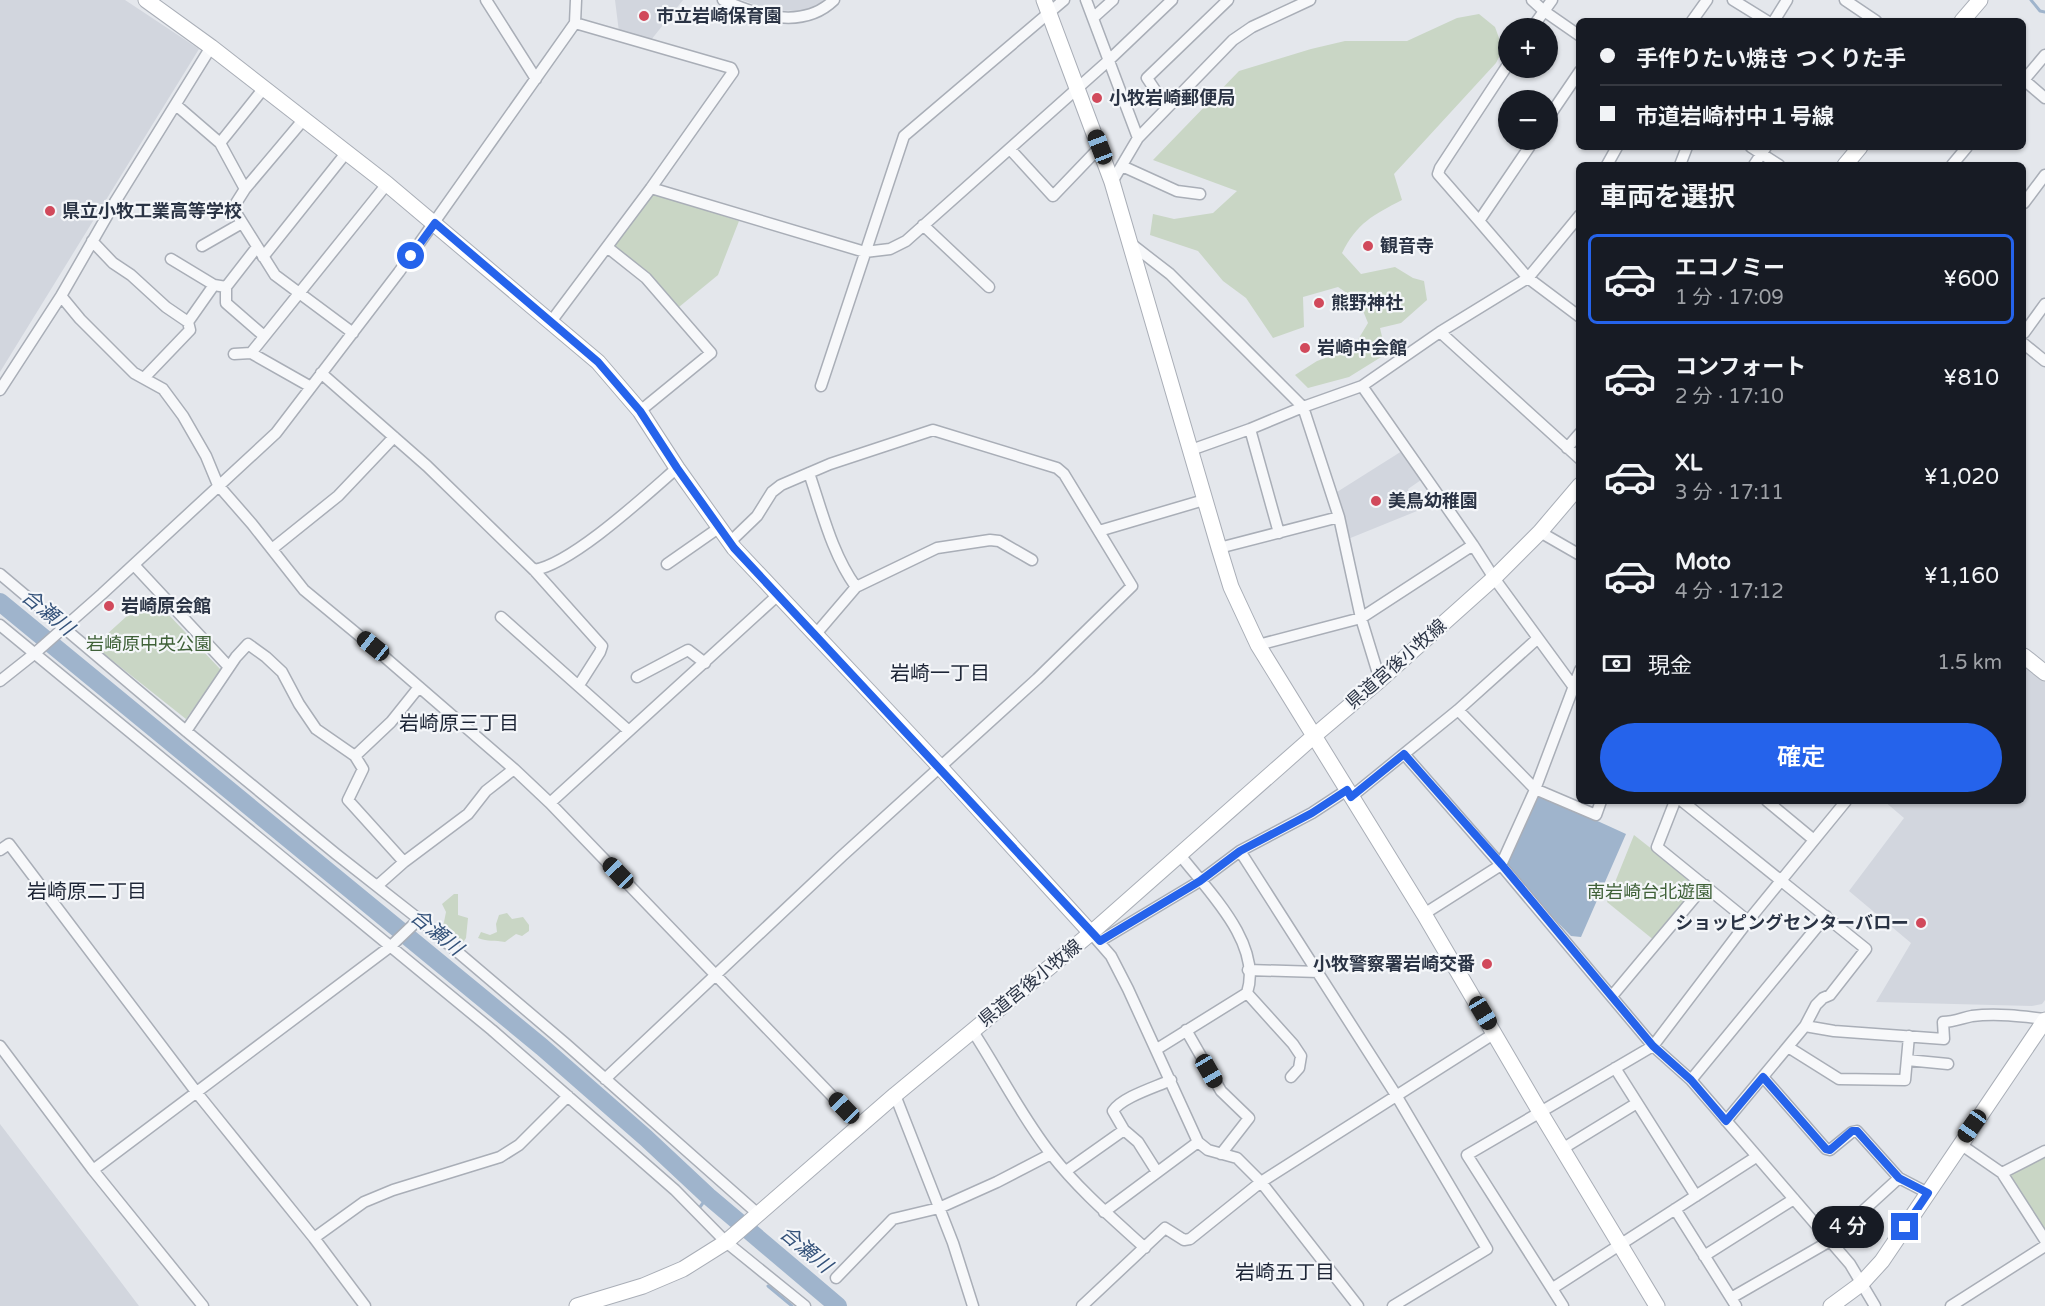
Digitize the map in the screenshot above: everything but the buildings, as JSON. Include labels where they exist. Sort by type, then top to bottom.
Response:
[{"type":"street","points":[[146,0],[211,47],[387,184],[598,362],[640,411],[730,542],[940,767],[1111,956],[1157,1049],[1198,1142],[1208,1150],[1237,1158],[1261,1182],[1358,1306]]},
{"type":"street","points":[[486,0],[536,79]]},
{"type":"street","points":[[0,681],[64,628],[276,433],[435,223],[575,23],[576,0]]},
{"type":"street","points":[[723,0],[742,9],[778,19],[813,15],[834,0]]},
{"type":"street","points":[[821,386],[904,136],[1047,6],[1064,0]]},
{"type":"street","points":[[1086,0],[1138,138]]},
{"type":"street","points":[[1093,18],[1113,0]]},
{"type":"street","points":[[651,188],[865,252],[890,249],[906,241],[1108,61],[1172,0]]},
{"type":"street","points":[[1167,108],[1147,78],[1228,0]]},
{"type":"street","points":[[1112,182],[1138,138],[1233,40],[1252,27],[1310,0]]},
{"type":"street","points":[[1532,0],[1576,33]]},
{"type":"street","points":[[1539,18],[1552,0]]},
{"type":"street","points":[[1694,18],[1707,0]]},
{"type":"street","points":[[1734,0],[1762,18]]},
{"type":"street","points":[[1776,18],[1787,0]]},
{"type":"street","points":[[1845,0],[1872,18]]},
{"type":"street","points":[[1965,18],[1980,0]]},
{"type":"street","points":[[1047,6],[1112,182],[1231,587],[1258,645],[1424,914],[1657,1306]]},
{"type":"street","points":[[550,323],[651,188],[733,72],[730,68],[575,23]]},
{"type":"street","points":[[0,390],[61,296],[92,241],[211,47]]},
{"type":"street","points":[[2026,78],[2045,56]]},
{"type":"street","points":[[1558,103],[1576,77]]},
{"type":"street","points":[[1499,78],[1438,174],[1528,278],[1576,314]]},
{"type":"street","points":[[2026,82],[2045,98]]},
{"type":"street","points":[[220,143],[264,88]]},
{"type":"street","points":[[176,105],[220,143],[245,189]]},
{"type":"street","points":[[304,119],[245,189],[233,208],[275,275],[353,333]]},
{"type":"street","points":[[1010,149],[1053,196],[1100,147]]},
{"type":"street","points":[[1479,221],[1527,150]]},
{"type":"street","points":[[1764,150],[1776,162]]},
{"type":"street","points":[[1848,162],[1858,150]]},
{"type":"street","points":[[1954,162],[1964,150]]},
{"type":"street","points":[[264,336],[226,303],[226,287],[260,252],[346,153]]},
{"type":"street","points":[[1122,166],[1177,191],[1200,194]]},
{"type":"street","points":[[2026,200],[2045,175]]},
{"type":"street","points":[[251,353],[387,184]]},
{"type":"street","points":[[1191,450],[1362,386],[1440,332],[1528,278],[1576,220]]},
{"type":"street","points":[[202,246],[242,223]]},
{"type":"street","points":[[923,225],[989,287]]},
{"type":"street","points":[[92,241],[113,263],[131,275],[166,307],[188,322],[190,330],[144,378]]},
{"type":"street","points":[[1130,243],[1170,274],[1303,407],[1339,517],[1361,618],[1380,680]]},
{"type":"street","points":[[607,247],[646,278],[711,353],[640,411]]},
{"type":"street","points":[[171,259],[214,285],[226,287]]},
{"type":"street","points":[[188,322],[214,285]]},
{"type":"street","points":[[61,296],[80,319],[125,364],[163,389],[183,416],[206,456],[219,485],[304,590],[550,802],[860,1125]]},
{"type":"street","points":[[2026,330],[2045,304]]},
{"type":"street","points":[[1440,332],[1576,456]]},
{"type":"street","points":[[2026,346],[2045,361]]},
{"type":"street","points":[[234,354],[251,353],[311,387]]},
{"type":"street","points":[[321,373],[427,466],[534,570],[602,646],[579,685]]},
{"type":"street","points":[[1362,386],[1473,544],[1494,578],[1573,686]]},
{"type":"street","points":[[1251,429],[1279,533]]},
{"type":"street","points":[[605,1079],[1037,679],[1132,586],[1064,474],[1057,468],[933,430],[781,485],[772,492],[758,516],[730,542]]},
{"type":"street","points":[[272,549],[338,496],[393,437]]},
{"type":"street","points":[[1567,448],[1576,438]]},
{"type":"street","points":[[534,570],[547,568],[593,538],[677,468]]},
{"type":"street","points":[[809,473],[846,574],[856,587]]},
{"type":"street","name":"県道宮後小牧線","points":[[576,1306],[643,1286],[683,1269],[728,1240],[972,1030],[1095,937],[1180,855],[1494,578],[1540,532],[1576,490]]},
{"type":"street","points":[[1099,531],[1204,500]]},
{"type":"street","points":[[1219,548],[1339,517]]},
{"type":"street","points":[[667,564],[720,526]]},
{"type":"street","points":[[1540,532],[1576,553]]},
{"type":"street","points":[[815,634],[856,587],[937,548],[983,540],[999,541],[1032,560]]},
{"type":"street","points":[[1258,645],[1361,618],[1473,544]]},
{"type":"street","points":[[134,565],[230,667]]},
{"type":"street","points":[[0,574],[186,731],[420,920],[758,1213]]},
{"type":"street","points":[[550,802],[778,595]]},
{"type":"street","points":[[501,618],[629,730]]},
{"type":"street","points":[[0,625],[36,652],[391,946],[568,1096],[805,1306]]},
{"type":"street","points":[[1095,937],[1200,881],[1240,851],[1349,794],[1404,754],[1458,710],[1537,639]]},
{"type":"street","points":[[186,731],[248,644],[282,672],[299,705],[316,729],[355,756],[363,769],[348,800],[404,862]]},
{"type":"street","points":[[637,677],[688,650],[705,663]]},
{"type":"street","points":[[2026,658],[2045,673]]},
{"type":"street","points":[[1424,914],[1502,865],[1535,789],[1576,679]]},
{"type":"street","points":[[355,756],[391,722],[419,687]]},
{"type":"street","points":[[1458,710],[1535,789],[1596,815],[1601,804]]},
{"type":"street","points":[[1404,754],[1502,865],[1653,1046],[1691,1080],[1850,1264],[1875,1306]]},
{"type":"street","points":[[376,886],[468,814],[486,791],[514,769]]},
{"type":"street","points":[[1675,804],[1657,847],[1748,921]]},
{"type":"street","points":[[1686,804],[1866,950],[1830,995],[1816,1005],[1805,1026],[1726,1121]]},
{"type":"street","points":[[1771,804],[1814,840]]},
{"type":"street","points":[[1563,1306],[1467,1155],[1653,1046],[1748,921],[1844,804]]},
{"type":"street","points":[[0,850],[9,844],[197,1093],[315,1238],[365,1306]]},
{"type":"street","points":[[1240,851],[1396,1095],[1487,1249],[1393,1306]]},
{"type":"street","points":[[1157,1049],[1247,993],[1249,986],[1246,949],[1241,937],[1228,916],[1180,855]]},
{"type":"street","points":[[1612,996],[1705,885]]},
{"type":"street","points":[[1691,1080],[1826,916]]},
{"type":"street","points":[[93,1170],[391,946],[414,924]]},
{"type":"street","points":[[1248,970],[1319,972]]},
{"type":"street","points":[[1247,993],[1301,1056],[1299,1068],[1291,1077]]},
{"type":"street","points":[[1805,1026],[1834,1031],[1944,1040],[1943,1022],[1953,1022],[1971,1016],[2014,1015],[2045,1019],[1882,1261],[1861,1284],[1831,1306]]},
{"type":"street","points":[[972,1030],[1028,1122],[1051,1154],[1104,1212],[1144,1248]]},
{"type":"street","points":[[1186,1030],[1221,1091],[1249,1118],[1221,1154]]},
{"type":"street","points":[[1082,1306],[1165,1228],[1184,1240],[1190,1239],[1261,1182],[1495,1033]]},
{"type":"street","points":[[1788,1047],[1839,1079],[1905,1080],[1909,1036]]},
{"type":"street","points":[[0,1046],[93,1170],[203,1306]]},
{"type":"street","points":[[1907,1060],[1948,1064]]},
{"type":"street","points":[[1615,1068],[1696,1196]]},
{"type":"street","points":[[1763,1077],[1826,1149],[1830,1150],[1852,1131],[1857,1131],[1899,1178],[1928,1193]]},
{"type":"street","points":[[1157,1172],[1138,1142],[1124,1130],[1113,1111],[1136,1095],[1171,1080]]},
{"type":"street","points":[[895,1095],[939,1208],[973,1306]]},
{"type":"street","points":[[315,1238],[364,1202],[393,1190],[500,1157],[519,1145],[568,1096]]},
{"type":"street","points":[[1562,1149],[1637,1103]]},
{"type":"street","points":[[1066,1172],[1124,1130]]},
{"type":"street","points":[[1104,1212],[1198,1142]]},
{"type":"street","points":[[1960,1144],[2002,1173],[2045,1240]]},
{"type":"street","points":[[2002,1173],[2045,1151]]},
{"type":"street","points":[[836,1278],[893,1219],[939,1208],[1051,1154]]},
{"type":"street","points":[[1553,1288],[1756,1157]]},
{"type":"street","points":[[1675,1209],[1733,1302],[1830,1241],[1899,1178]]},
{"type":"street","points":[[1704,1256],[1794,1199]]},
{"type":"street","points":[[1953,1305],[2045,1246]]},
{"type":"shaded area","name":"県立小牧工業高等学校","points":[[0,0],[125,0],[199,49],[0,372]]},
{"type":"shaded area","name":"市立岩崎保育園","points":[[615,0],[683,0],[651,40],[619,32]]},
{"type":"shaded area","points":[[742,0],[825,0],[812,10],[772,11]]},
{"type":"shaded area","name":"美鳥幼稚園","points":[[1402,451],[1421,480],[1408,489],[1417,511],[1348,539],[1337,492]]},
{"type":"shaded area","points":[[2026,667],[2045,681],[2045,1000],[2042,1004],[2032,1006],[1876,1002],[1911,943],[1849,891],[1904,818],[1888,804],[2026,804]]},
{"type":"shaded area","points":[[0,1124],[111,1269],[139,1306],[0,1306]]},
{"type":"green space","points":[[1479,14],[1495,27],[1498,35],[1498,59],[1394,174],[1402,200],[1382,210],[1360,227],[1342,253],[1361,274],[1395,267],[1413,278],[1424,281],[1427,300],[1401,323],[1380,328],[1386,354],[1349,377],[1308,388],[1295,375],[1317,361],[1353,348],[1368,323],[1359,301],[1338,287],[1303,297],[1304,327],[1273,338],[1246,298],[1223,281],[1198,251],[1150,235],[1153,214],[1174,219],[1213,213],[1237,191],[1153,160],[1239,71],[1345,41],[1407,41],[1457,18]]},
{"type":"green space","points":[[652,193],[739,221],[718,275],[679,307],[648,272],[614,246]]},
{"type":"green space","name":"岩崎原中央公園","points":[[150,595],[221,670],[186,719],[94,646]]},
{"type":"green space","name":"南岩崎台北遊園","points":[[1634,835],[1700,887],[1655,941],[1607,902]]},
{"type":"green space","points":[[454,894],[458,894],[458,915],[468,918],[466,938],[462,944],[443,927],[446,912],[442,904]]},
{"type":"green space","points":[[507,913],[512,919],[523,917],[529,925],[529,931],[522,936],[516,934],[505,942],[478,938],[481,932],[490,935],[497,932],[496,924],[499,915]]},
{"type":"green space","points":[[2045,1156],[2045,1231],[2008,1174]]},
{"type":"water","points":[[1534,792],[1626,834],[1581,937],[1571,936],[1501,865]]},
{"type":"waterway","points":[[2031,0],[2040,11],[2045,12]]},
{"type":"waterway","name":"合瀬川","points":[[0,602],[542,1047],[708,1196],[838,1306]]},
{"type":"waterway","points":[[700,1207],[708,1196]]},
{"type":"waterway","points":[[768,1286],[792,1306]]},
{"type":"place","name":"市立岩崎保育園","points":[[644,16]]},
{"type":"place","name":"小牧岩崎郵便局","points":[[1097,98]]},
{"type":"place","name":"県立小牧工業高等学校","points":[[50,211]]},
{"type":"place","name":"観音寺","points":[[1368,246]]},
{"type":"place","name":"熊野神社","points":[[1319,303]]},
{"type":"place","name":"岩崎中会館","points":[[1305,348]]},
{"type":"place","name":"美鳥幼稚園","points":[[1376,501]]},
{"type":"place","name":"岩崎原会館","points":[[109,606]]},
{"type":"place","name":"ショッピングセンターバロー","points":[[1921,923]]},
{"type":"place","name":"小牧警察署岩崎交番","points":[[1487,964]]},
{"type":"district","name":"岩崎一丁目","points":[[940,673]]},
{"type":"district","name":"岩崎原三丁目","points":[[459,723]]},
{"type":"district","name":"岩崎原二丁目","points":[[87,891]]},
{"type":"district","name":"岩崎五丁目","points":[[1285,1272]]},
{"type":"route","points":[[411,256],[435,223],[598,362],[640,411],[734,548],[1100,941],[1200,881],[1240,851],[1272,832],[1312,813],[1347,790],[1351,797],[1404,754],[1502,865],[1653,1046],[1691,1080],[1726,1121],[1763,1077],[1826,1149],[1830,1150],[1852,1131],[1857,1131],[1899,1178],[1928,1193],[1905,1227]]}]
